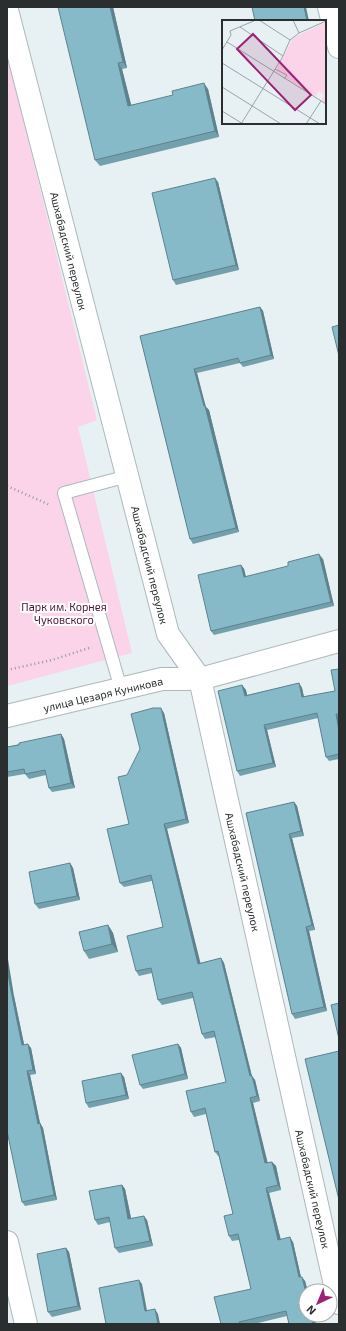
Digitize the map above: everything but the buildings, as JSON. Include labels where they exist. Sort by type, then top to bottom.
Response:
[{"type":"street","points":[[328,7],[339,47]]},
{"type":"street","name":"Ашхабадский переулок","points":[[7,10],[168,634],[200,680],[339,1303]]},
{"type":"street","name":"улица Цезаря Куникова","points":[[7,716],[162,679],[200,680],[339,641]]},
{"type":"street","points":[[7,1242],[26,1324]]},
{"type":"lane","points":[[121,689],[64,493],[128,476]]},
{"type":"path","points":[[7,486],[60,510],[68,507]]},
{"type":"path","points":[[7,670],[52,660],[107,641]]},
{"type":"green space","name":"Парк им. Корнея Чуковского","points":[[7,54],[97,420],[78,427],[132,653],[7,686]]}]
